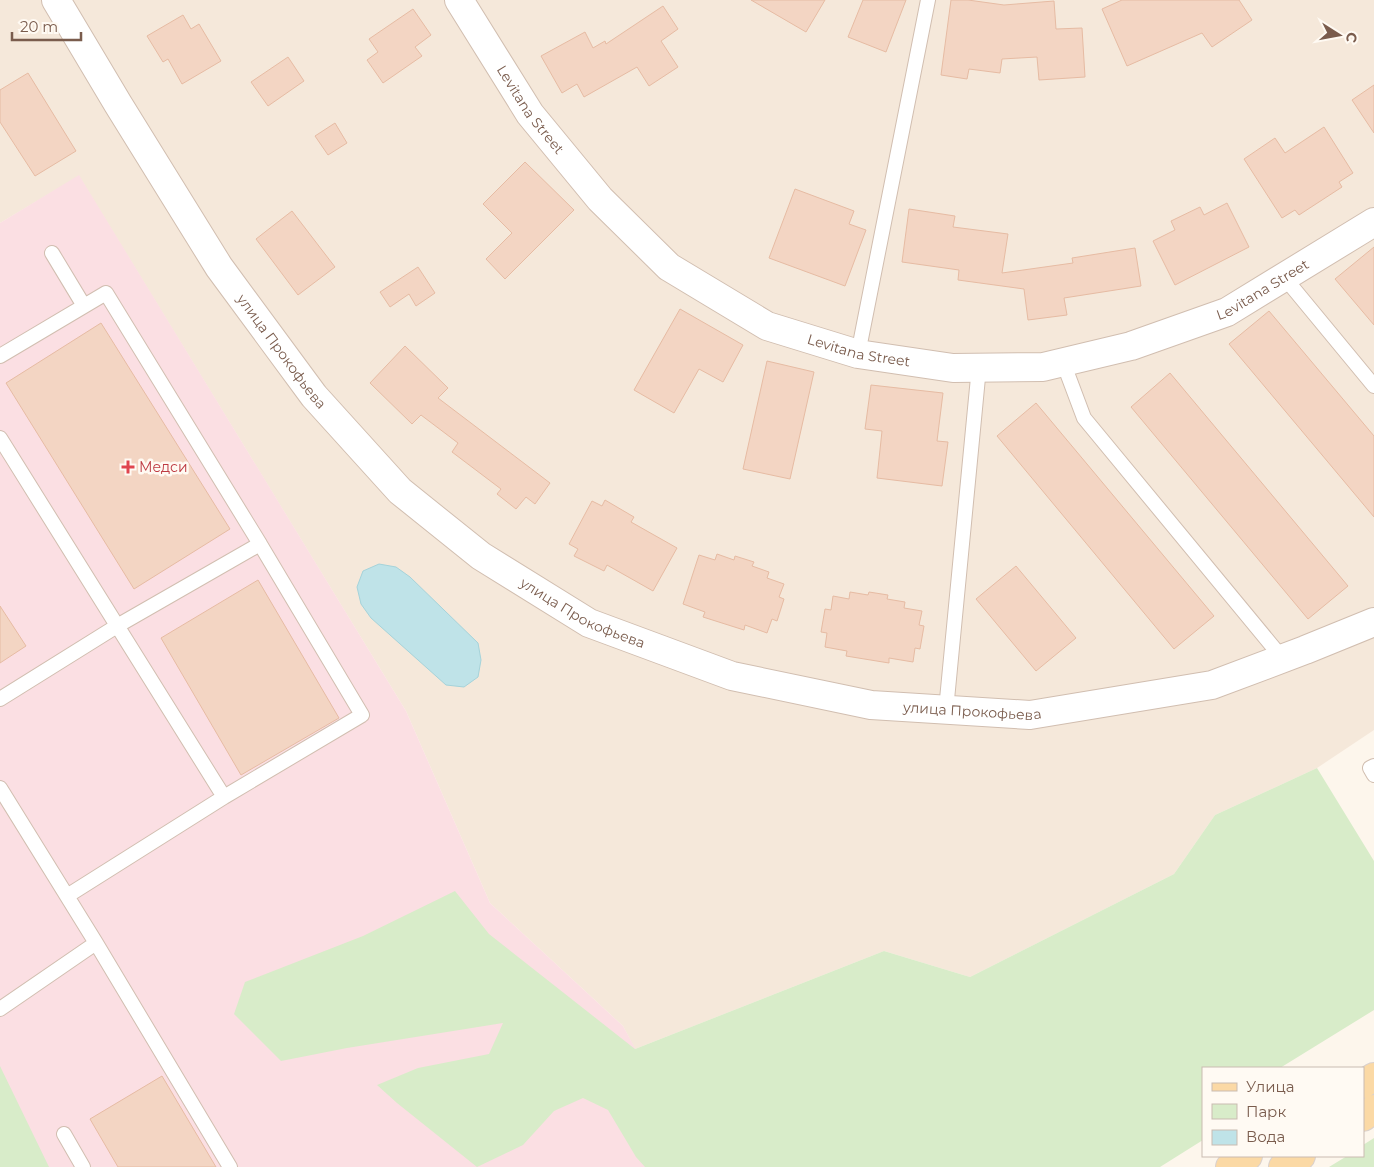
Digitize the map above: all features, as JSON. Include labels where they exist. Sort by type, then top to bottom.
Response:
[{"type":"main road","points":[[1230,1167],[1246,1157]]},
{"type":"main road","points":[[1283,1167],[1299,1157]]},
{"type":"street","name":"улица Прокофьева","points":[[56,0],[219,267],[314,396],[400,491],[481,556],[589,623],[732,676],[871,705],[1030,715],[1212,685],[1283,659],[1374,622]]},
{"type":"street","name":"Levitana Street","points":[[459,0],[530,114],[600,199],[669,267],[767,326],[858,354],[952,368],[1043,367],[1131,346],[1227,312],[1374,222]]},
{"type":"lane","points":[[858,354],[928,0]]},
{"type":"lane","points":[[52,253],[84,306]]},
{"type":"lane","points":[[1284,277],[1374,386]]},
{"type":"lane","points":[[0,356],[106,293],[362,715],[67,896]]},
{"type":"lane","points":[[1063,362],[1084,418],[1283,659]]},
{"type":"lane","points":[[946,710],[978,367]]},
{"type":"lane","points":[[0,438],[224,798]]},
{"type":"lane","points":[[0,699],[117,626],[260,544]]},
{"type":"lane","points":[[1374,766],[1370,768],[1374,775]]},
{"type":"lane","points":[[0,788],[96,943],[230,1167]]},
{"type":"lane","points":[[0,1009],[96,943]]},
{"type":"lane","points":[[64,1134],[83,1167]]},
{"type":"shaded area","points":[[0,0],[1374,0],[1374,730],[1317,768],[1215,815],[1174,874],[970,977],[884,951],[635,1049],[623,1026],[490,903],[406,711],[79,176],[0,223]]},
{"type":"shaded area","name":"Медси","points":[[79,175],[406,711],[490,903],[623,1026],[700,1167],[0,1167],[0,223]]},
{"type":"green space","points":[[1317,768],[1374,861],[1374,1010],[1282,1067],[1202,1067],[1202,1141],[1160,1167],[645,1167],[636,1157],[608,1110],[583,1098],[554,1111],[523,1145],[477,1167],[377,1085],[418,1068],[489,1054],[503,1023],[347,1048],[281,1061],[234,1014],[245,982],[363,936],[455,891],[489,934],[635,1049],[884,951],[970,977],[1174,874],[1215,815]]},
{"type":"green space","points":[[0,1066],[49,1167],[0,1167]]},
{"type":"green space","points":[[1374,1138],[1374,1167],[1329,1167],[1345,1157],[1364,1157],[1364,1144]]},
{"type":"water","points":[[379,564],[396,567],[410,577],[478,643],[481,660],[478,677],[464,687],[446,685],[371,618],[361,604],[357,587],[363,571]]},
{"type":"building","points":[[751,0],[825,0],[806,32]]},
{"type":"building","points":[[863,0],[906,0],[886,52],[848,37]]},
{"type":"building","points":[[951,0],[968,0],[1004,5],[1054,1],[1056,29],[1082,28],[1085,77],[1039,80],[1037,57],[1002,59],[1000,73],[969,69],[967,79],[941,75]]},
{"type":"building","points":[[1122,0],[1239,0],[1252,20],[1212,47],[1202,33],[1127,66],[1102,9]]},
{"type":"building","points":[[663,6],[678,29],[661,41],[678,67],[649,86],[637,67],[584,97],[577,84],[562,93],[541,56],[585,32],[593,48],[605,41],[606,44]]},
{"type":"building","points":[[413,9],[431,35],[415,47],[422,56],[383,83],[367,60],[378,52],[369,39]]},
{"type":"building","points":[[183,15],[191,29],[199,24],[221,61],[182,84],[168,59],[163,62],[147,36]]},
{"type":"building","points":[[288,57],[304,81],[268,106],[251,82]]},
{"type":"building","points":[[28,73],[76,151],[35,176],[0,122],[0,90]]},
{"type":"building","points":[[1374,85],[1374,133],[1352,100]]},
{"type":"building","points":[[335,123],[347,143],[328,155],[315,136]]},
{"type":"building","points":[[1324,127],[1353,173],[1339,182],[1342,187],[1299,215],[1295,210],[1282,218],[1244,159],[1275,138],[1285,153]]},
{"type":"building","points":[[525,162],[574,210],[505,279],[486,259],[512,233],[483,204]]},
{"type":"building","points":[[795,189],[854,211],[849,224],[866,230],[845,286],[769,258]]},
{"type":"building","points":[[1227,203],[1249,247],[1175,285],[1153,241],[1175,230],[1171,221],[1200,207],[1204,215]]},
{"type":"building","points":[[909,209],[955,216],[953,227],[1008,234],[1002,273],[1073,263],[1072,258],[1135,248],[1141,286],[1064,298],[1067,315],[1028,320],[1024,289],[958,280],[959,270],[902,262]]},
{"type":"building","points":[[292,211],[335,267],[298,295],[256,239]]},
{"type":"building","points":[[1374,247],[1374,325],[1335,279]]},
{"type":"building","points":[[418,267],[435,293],[416,306],[409,294],[390,307],[380,292]]},
{"type":"building","points":[[680,309],[743,345],[723,382],[699,369],[674,413],[634,390]]},
{"type":"building","points":[[1269,311],[1374,436],[1374,517],[1229,344]]},
{"type":"building","points":[[101,323],[230,529],[134,589],[6,383]]},
{"type":"building","points":[[405,346],[448,388],[438,398],[550,483],[535,504],[526,497],[516,509],[497,494],[501,489],[452,452],[458,443],[421,415],[412,424],[370,383]]},
{"type":"building","points":[[767,361],[814,372],[790,479],[743,469]]},
{"type":"building","points":[[1170,373],[1348,586],[1308,619],[1131,407]]},
{"type":"building","points":[[871,385],[943,393],[937,441],[948,442],[942,486],[877,478],[882,431],[865,429]]},
{"type":"building","points":[[1036,403],[1214,616],[1174,649],[997,436]]},
{"type":"building","points":[[605,500],[634,517],[631,522],[677,548],[653,591],[607,565],[604,571],[574,556],[578,549],[569,544],[592,501],[602,506]]},
{"type":"building","points":[[717,554],[734,560],[735,556],[754,562],[752,566],[769,572],[767,578],[784,584],[779,597],[784,599],[777,621],[772,619],[767,633],[745,625],[744,630],[703,617],[705,612],[683,604],[699,555],[715,560]]},
{"type":"building","points":[[1016,566],[1076,638],[1036,671],[976,599]]},
{"type":"building","points":[[258,580],[339,718],[241,775],[161,638]]},
{"type":"building","points":[[850,592],[868,595],[869,592],[888,595],[887,599],[905,602],[904,608],[922,611],[919,625],[924,626],[920,649],[915,648],[913,662],[889,658],[889,663],[846,656],[847,651],[825,647],[827,633],[821,632],[825,609],[831,610],[833,596],[849,599]]},
{"type":"building","points":[[0,606],[26,646],[0,663]]},
{"type":"building","points":[[162,1076],[216,1167],[118,1167],[90,1119]]},
{"type":"place","name":"Медси","points":[[128,467]]}]
